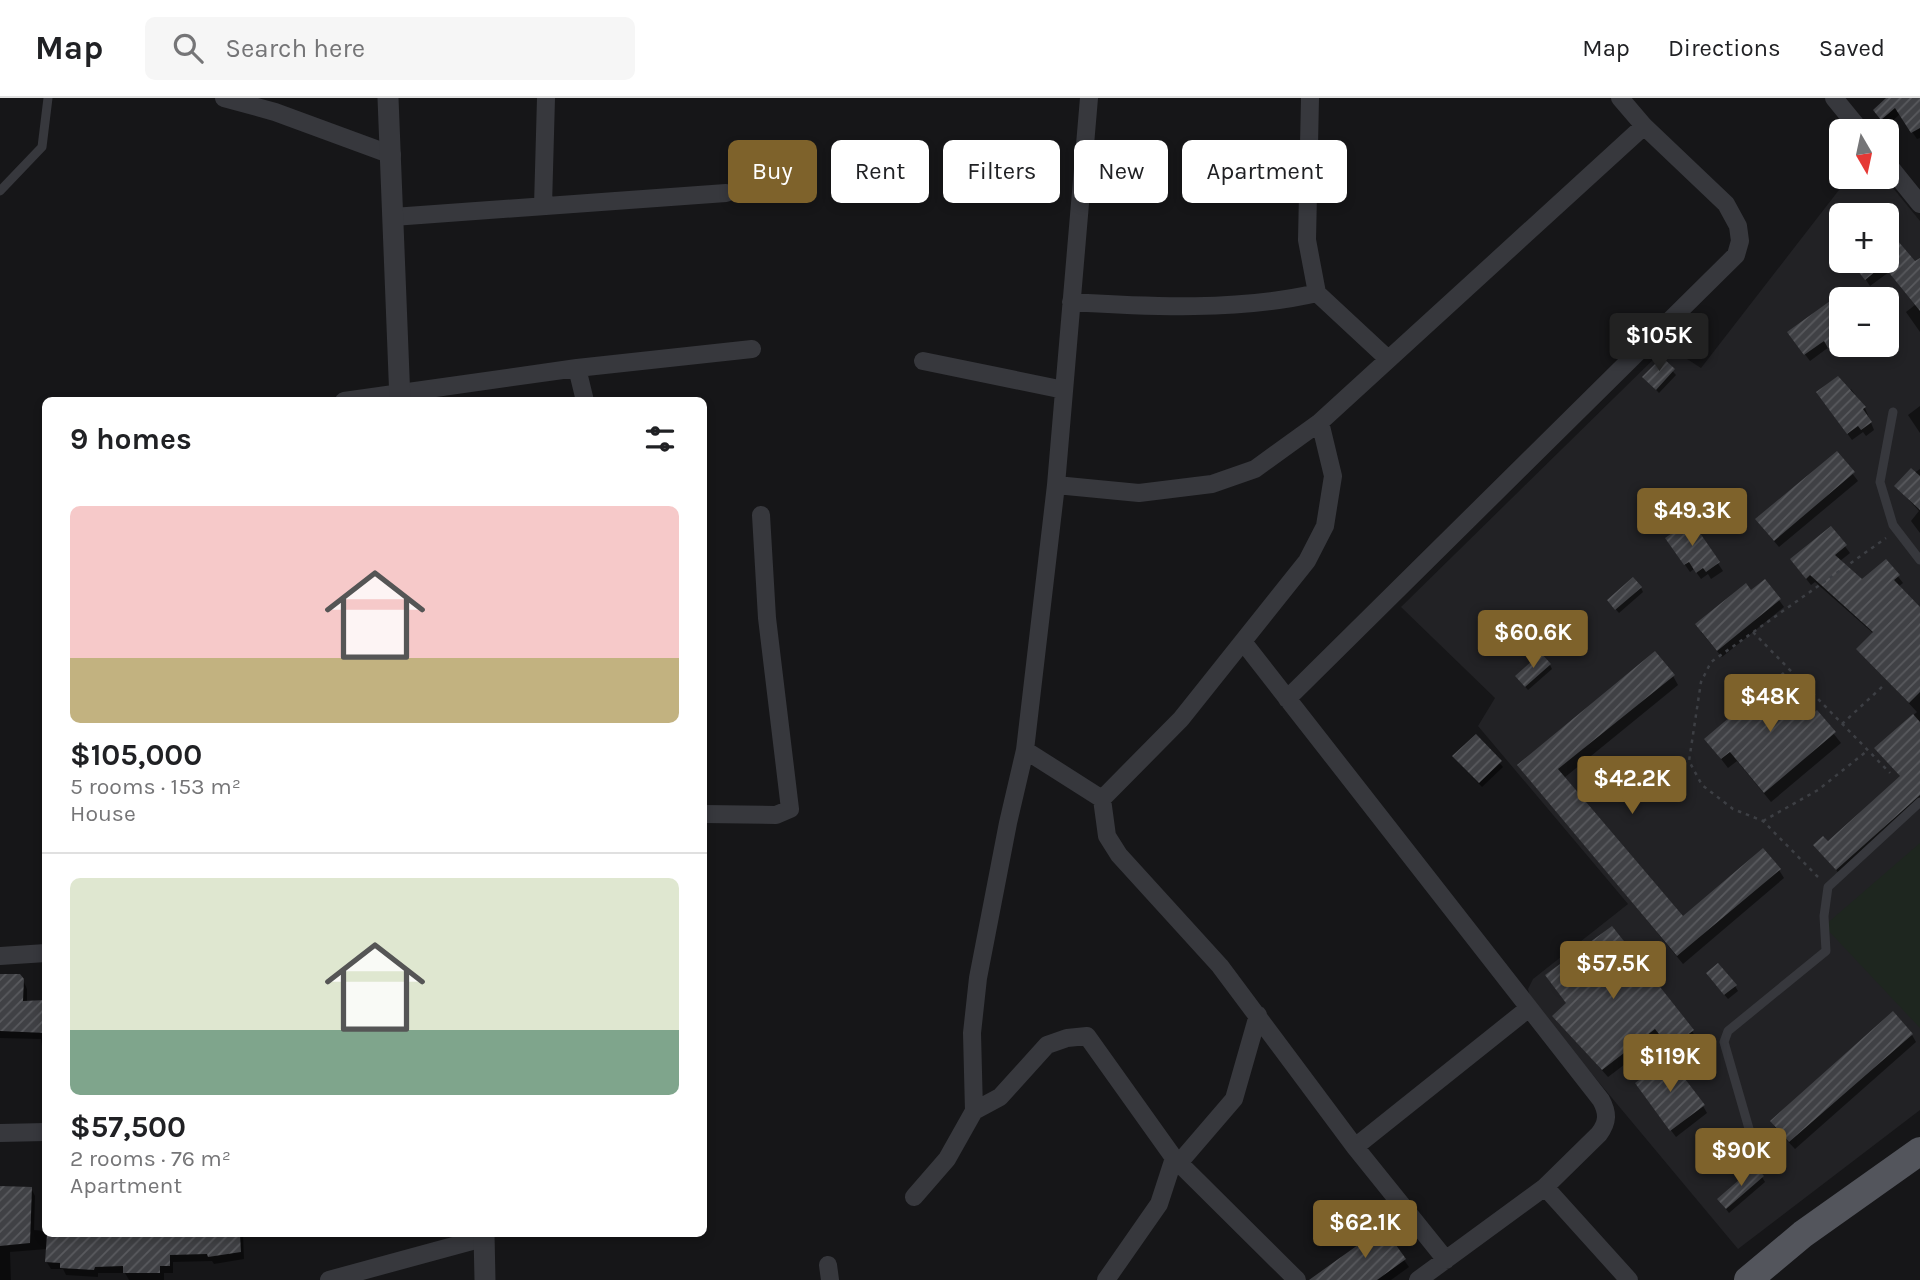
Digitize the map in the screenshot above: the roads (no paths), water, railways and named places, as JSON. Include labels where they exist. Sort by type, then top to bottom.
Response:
[{"type":"main road","points":[[1748,1280],[1804,1234],[1920,1151]]},
{"type":"street","points":[[225,98],[272,105],[392,155]]},
{"type":"street","points":[[388,98],[400,397],[577,368],[752,349]]},
{"type":"street","points":[[543,206],[546,98]]},
{"type":"street","points":[[914,1197],[947,1158],[974,1111],[972,1033],[978,978],[1008,822],[1026,750],[1056,485],[1089,98]]},
{"type":"street","points":[[1310,98],[1307,240],[1317,293],[1388,359]]},
{"type":"street","points":[[1287,699],[1736,255],[1740,241],[1738,226],[1726,204],[1644,126],[1620,98]]},
{"type":"street","points":[[1834,98],[1851,119]]},
{"type":"street","points":[[1056,485],[1106,492],[1139,493],[1212,484],[1255,469],[1320,422],[1644,126]]},
{"type":"street","points":[[1899,178],[1920,204]]},
{"type":"street","points":[[393,217],[726,193]]},
{"type":"street","points":[[1072,302],[1133,306],[1276,303],[1317,293]]},
{"type":"street","points":[[923,361],[1064,390]]},
{"type":"street","points":[[577,368],[584,397]]},
{"type":"street","points":[[1102,799],[1181,719],[1307,561],[1325,526],[1333,477],[1320,422]]},
{"type":"street","points":[[707,814],[776,815],[790,809],[767,618],[761,515]]},
{"type":"street","points":[[1244,643],[1601,1100],[1607,1112],[1605,1125],[1599,1133],[1545,1188],[1418,1280]]},
{"type":"street","points":[[1026,750],[1102,799],[1107,836],[1119,855],[1220,965],[1355,1147],[1446,1260]]},
{"type":"street","points":[[0,956],[42,953]]},
{"type":"street","points":[[1355,1147],[1529,1008]]},
{"type":"street","points":[[1106,1280],[1158,1204],[1177,1160],[1234,1099],[1258,1015]]},
{"type":"street","points":[[974,1111],[1000,1097],[1047,1045],[1067,1038],[1087,1036],[1177,1160],[1297,1280]]},
{"type":"street","points":[[0,1133],[42,1132]]},
{"type":"street","points":[[1545,1188],[1629,1280]]},
{"type":"street","points":[[329,1280],[480,1237]]},
{"type":"street","points":[[484,1237],[485,1280]]},
{"type":"lane","points":[[0,191],[42,147],[48,98]]},
{"type":"lane","points":[[1893,412],[1880,482],[1897,530],[1920,559]]},
{"type":"lane","points":[[1752,1139],[1724,1042],[1728,1031],[1826,951],[1824,916],[1828,887],[1920,802]]}]
